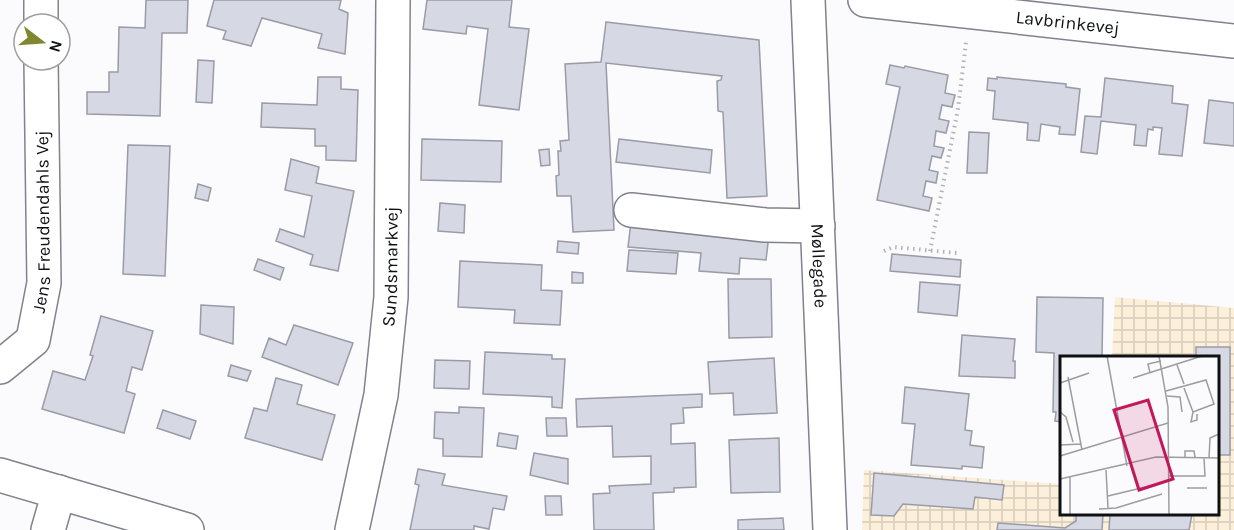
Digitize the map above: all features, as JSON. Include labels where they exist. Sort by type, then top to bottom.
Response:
[{"type":"street","name":"Sundsmarkvej","points":[[352,530],[381,395],[390,297],[393,0]]},
{"type":"street","name":"Møllegade","points":[[808,0],[830,530]]},
{"type":"street","name":"Lavbrinkevej","points":[[866,0],[927,4],[969,12],[1234,41]]},
{"type":"street","name":"Jens Freudendahls Vej","points":[[0,367],[33,340],[44,283],[42,72]]},
{"type":"street","points":[[631,210],[765,225],[818,226]]},
{"type":"street","points":[[0,475],[187,530]]},
{"type":"street","points":[[48,530],[59,492]]},
{"type":"path","points":[[930,251],[958,109],[969,12]]},
{"type":"path","points":[[884,251],[893,247],[957,253]]},
{"type":"shaded area","points":[[1115,297],[1234,308],[1234,530],[862,530],[864,470],[1060,484],[1060,515],[1219,515],[1219,356],[1112,356]]},
{"type":"building","points":[[146,0],[188,0],[187,33],[162,33],[160,116],[87,114],[87,92],[109,92],[109,72],[118,72],[119,27],[145,28]]},
{"type":"building","points":[[214,0],[341,0],[339,9],[348,13],[345,54],[318,48],[322,34],[262,18],[251,46],[223,39],[226,31],[207,26]]},
{"type":"building","points":[[427,0],[512,0],[509,27],[529,29],[519,110],[479,105],[488,29],[467,26],[466,34],[423,29]]},
{"type":"building","points":[[606,22],[759,40],[767,196],[727,198],[723,112],[718,111],[717,81],[721,80],[722,76],[606,63],[614,230],[573,232],[571,196],[557,196],[556,176],[559,175],[560,141],[569,140],[565,64],[601,62]]},
{"type":"building","points":[[198,60],[214,61],[212,103],[196,102]]},
{"type":"building","points":[[890,65],[948,75],[945,93],[955,95],[952,107],[942,105],[939,119],[949,121],[946,133],[936,131],[934,146],[944,148],[941,158],[932,156],[929,170],[938,172],[936,183],[926,181],[923,196],[932,198],[929,211],[877,200],[900,87],[886,84]]},
{"type":"building","points":[[318,77],[341,77],[341,89],[358,90],[356,161],[326,160],[326,146],[315,146],[315,129],[261,127],[262,103],[317,105]]},
{"type":"building","points":[[997,77],[1066,84],[1066,87],[1080,89],[1075,135],[1059,134],[1060,127],[1041,124],[1039,141],[1027,140],[1028,123],[993,119],[995,91],[987,90],[988,78],[997,79]]},
{"type":"building","points":[[1105,78],[1173,86],[1172,103],[1188,105],[1182,156],[1159,154],[1162,128],[1148,129],[1146,146],[1134,145],[1136,125],[1101,121],[1097,154],[1081,152],[1085,116],[1101,117]]},
{"type":"building","points":[[1209,100],[1234,103],[1234,146],[1204,143]]},
{"type":"building","points":[[969,132],[989,133],[987,173],[967,173]]},
{"type":"building","points":[[422,139],[502,141],[501,182],[421,180]]},
{"type":"building","points":[[619,139],[712,150],[710,173],[616,162]]},
{"type":"building","points":[[128,145],[170,146],[165,276],[123,274]]},
{"type":"building","points":[[549,149],[550,165],[541,166],[539,150]]},
{"type":"building","points":[[291,159],[319,167],[316,183],[354,191],[338,271],[310,265],[313,255],[276,241],[280,229],[304,237],[312,196],[285,190]]},
{"type":"building","points":[[198,184],[211,188],[208,201],[195,198]]},
{"type":"building","points":[[440,203],[465,205],[464,233],[438,231]]},
{"type":"building","points":[[631,222],[769,235],[766,260],[740,258],[739,274],[699,271],[701,253],[628,247]]},
{"type":"building","points":[[558,241],[579,243],[578,254],[557,252]]},
{"type":"building","points":[[629,250],[678,253],[676,274],[627,271]]},
{"type":"building","points":[[892,254],[961,260],[960,277],[890,271]]},
{"type":"building","points":[[258,259],[284,268],[280,280],[254,270]]},
{"type":"building","points":[[460,261],[542,265],[541,290],[562,291],[560,325],[514,323],[515,310],[458,307]]},
{"type":"building","points":[[572,272],[583,273],[583,283],[572,283]]},
{"type":"building","points":[[728,279],[771,279],[772,337],[729,338]]},
{"type":"building","points":[[920,282],[960,285],[957,316],[918,312]]},
{"type":"building","points":[[1037,297],[1103,298],[1102,356],[1060,356],[1060,422],[1055,421],[1056,412],[1053,412],[1054,353],[1036,352]]},
{"type":"building","points":[[201,305],[234,307],[233,344],[200,334]]},
{"type":"building","points":[[101,316],[153,331],[142,370],[132,367],[126,391],[135,394],[124,433],[42,409],[53,371],[85,380],[93,356],[90,355]]},
{"type":"building","points":[[294,325],[353,343],[338,385],[262,357],[269,338],[286,345]]},
{"type":"building","points":[[962,335],[1015,339],[1013,361],[1015,361],[1015,378],[959,376]]},
{"type":"building","points":[[1196,347],[1230,347],[1230,455],[1219,455],[1219,356],[1196,356]]},
{"type":"building","points":[[485,352],[552,355],[552,359],[565,359],[562,408],[552,407],[552,397],[483,394]]},
{"type":"building","points":[[774,358],[777,413],[734,415],[733,393],[710,394],[708,362]]},
{"type":"building","points":[[435,360],[470,361],[469,389],[434,388]]},
{"type":"building","points":[[231,365],[251,371],[247,381],[228,376]]},
{"type":"building","points":[[276,378],[302,385],[297,404],[335,415],[322,460],[245,438],[254,408],[267,411]]},
{"type":"building","points":[[905,387],[969,394],[965,430],[972,431],[970,445],[984,447],[982,468],[962,466],[962,469],[911,465],[915,424],[902,423]]},
{"type":"building","points":[[702,394],[702,407],[683,408],[684,423],[671,424],[671,444],[695,443],[696,487],[674,488],[674,492],[653,493],[654,530],[594,530],[593,494],[610,493],[609,486],[651,484],[651,456],[613,457],[612,426],[577,427],[576,399]]},
{"type":"building","points":[[459,407],[484,408],[482,457],[443,456],[443,439],[434,438],[435,412],[459,413]]},
{"type":"building","points":[[163,410],[196,421],[190,439],[157,428]]},
{"type":"building","points":[[546,418],[566,418],[567,436],[547,436]]},
{"type":"building","points":[[499,433],[518,436],[516,449],[497,446]]},
{"type":"building","points":[[779,438],[780,492],[731,493],[729,440]]},
{"type":"building","points":[[534,453],[568,459],[568,484],[530,475]]},
{"type":"building","points":[[418,469],[445,474],[442,485],[507,496],[504,510],[493,508],[489,529],[474,526],[474,530],[410,530],[419,485],[415,484]]},
{"type":"building","points":[[874,473],[1004,485],[1002,500],[975,497],[973,509],[903,504],[894,516],[871,515]]},
{"type":"building","points":[[545,496],[561,496],[562,515],[546,515]]},
{"type":"building","points":[[1076,515],[1103,515],[1102,530],[997,530],[998,523],[1065,528],[1076,521]]},
{"type":"building","points":[[1110,515],[1192,515],[1189,530],[1109,530]]},
{"type":"building","points":[[783,518],[784,530],[738,530],[738,520]]}]
